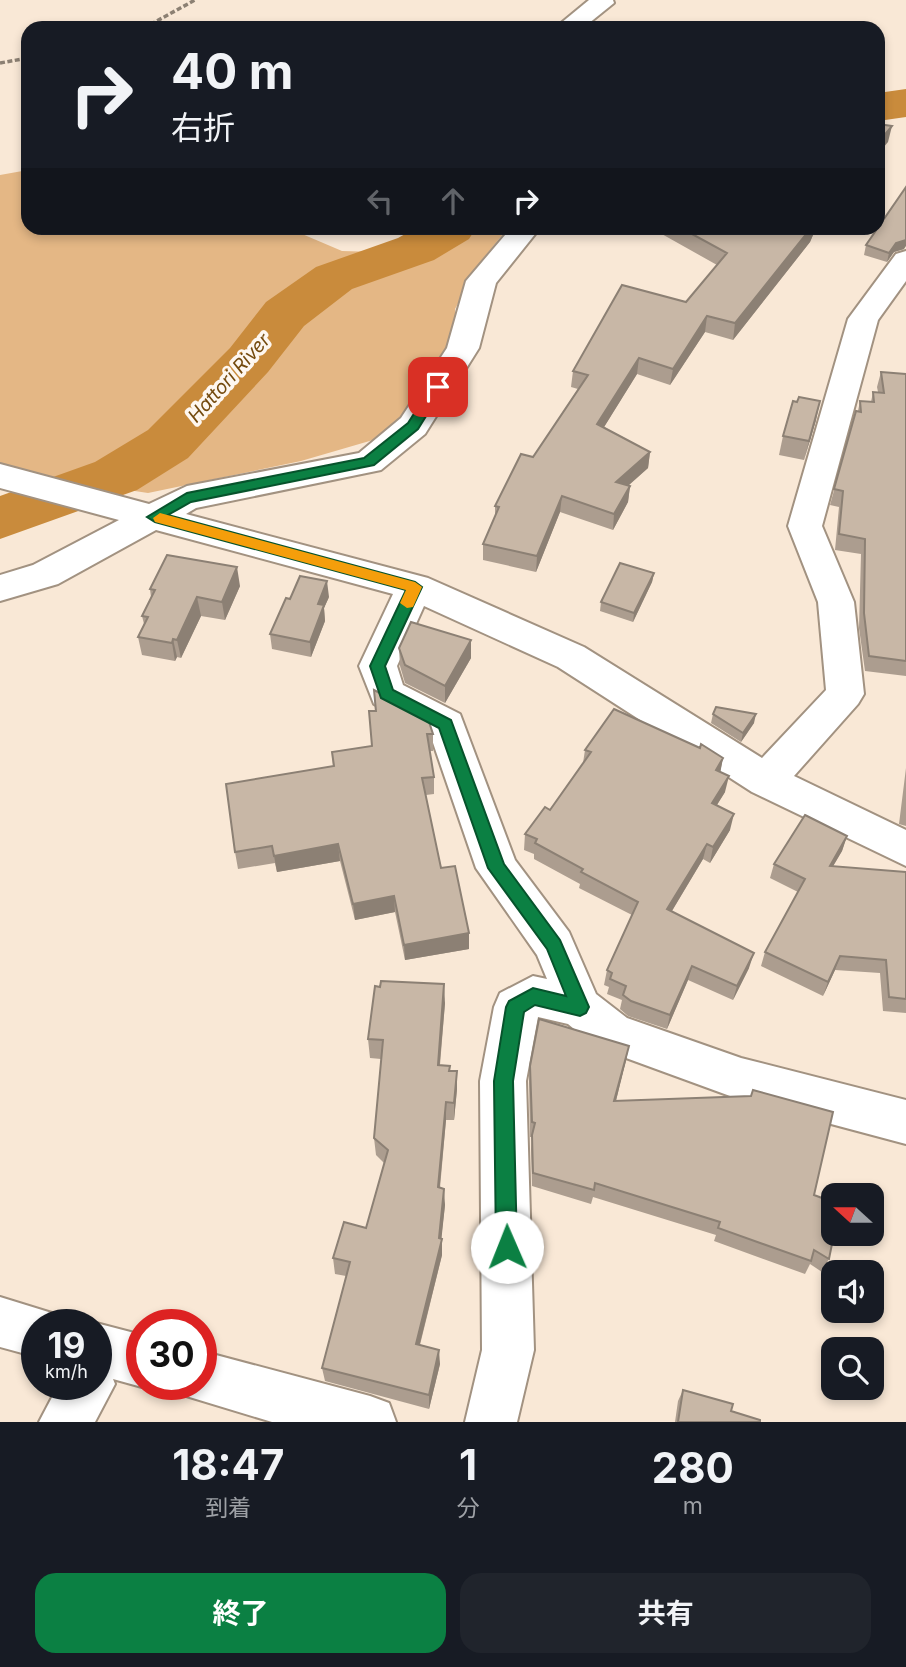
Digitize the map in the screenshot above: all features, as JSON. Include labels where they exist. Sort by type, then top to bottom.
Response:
[{"type":"street","points":[[576,21],[602,3],[601,0]]},
{"type":"street","points":[[0,588],[45,575],[187,498],[369,462],[413,426],[463,348],[481,281],[520,235]]},
{"type":"street","points":[[766,780],[845,694],[836,601],[805,526],[863,319],[906,260]]},
{"type":"street","points":[[0,476],[415,587],[570,657],[766,780],[906,849]]},
{"type":"street","points":[[415,587],[378,666],[387,694],[446,724],[497,868],[554,945],[580,1007]]},
{"type":"street","points":[[491,1422],[508,1350],[503,1081],[516,1007],[533,996],[580,1007],[612,1033],[741,1079],[906,1122]]},
{"type":"street","points":[[0,1322],[21,1328]]},
{"type":"street","points":[[217,1381],[370,1422]]},
{"type":"street","points":[[65,1422],[81,1400]]},
{"type":"path","points":[[157,21],[195,0]]},
{"type":"path","points":[[0,63],[21,59]]},
{"type":"shaded area","points":[[21,171],[21,235],[304,235],[342,251],[377,252],[405,235],[502,235],[481,261],[455,309],[458,337],[416,408],[373,440],[301,461],[148,493],[42,477],[0,464],[0,175]]},
{"type":"building","points":[[885,125],[892,126],[885,134]]},
{"type":"building","points":[[906,187],[906,240],[896,243],[889,253],[866,245],[873,235],[885,235],[885,217]]},
{"type":"building","points":[[694,235],[805,235],[735,323],[707,316],[673,369],[639,358],[597,424],[650,452],[616,482],[630,486],[614,514],[562,496],[537,556],[483,544],[499,507],[495,506],[521,454],[533,457],[588,375],[573,371],[622,285],[686,302],[727,253]]},
{"type":"building","points":[[881,372],[906,374],[906,661],[869,656],[864,613],[865,539],[839,534],[843,491],[834,489],[856,411],[861,412],[860,401],[874,402],[873,392],[884,393]]},
{"type":"building","points":[[799,397],[820,401],[809,441],[783,436],[793,401],[797,402]]},
{"type":"building","points":[[167,555],[237,567],[222,602],[197,597],[177,640],[173,639],[172,643],[138,637],[148,617],[142,616],[155,590],[150,589]]},
{"type":"building","points":[[620,563],[654,573],[634,613],[601,602]]},
{"type":"building","points":[[300,576],[327,581],[318,604],[324,605],[310,642],[270,634],[286,598],[290,599]]},
{"type":"building","points":[[411,622],[471,640],[445,686],[405,665],[399,648]]},
{"type":"building","points":[[374,690],[428,719],[433,734],[427,734],[434,777],[422,778],[441,868],[455,866],[469,933],[404,945],[394,896],[353,904],[338,844],[274,856],[272,846],[235,852],[226,784],[334,766],[332,752],[372,746],[369,711],[376,711]]},
{"type":"building","points":[[716,707],[756,714],[743,733],[713,714]]},
{"type":"building","points":[[614,709],[700,748],[701,744],[723,758],[716,770],[729,776],[712,803],[734,814],[713,847],[707,844],[667,909],[754,953],[737,986],[692,966],[670,1015],[631,1001],[623,995],[626,986],[610,979],[612,973],[607,970],[638,902],[581,872],[583,869],[535,843],[537,839],[525,834],[545,807],[550,810],[591,752],[585,750]]},
{"type":"building","points":[[805,815],[847,836],[830,866],[906,872],[906,999],[889,997],[886,960],[840,956],[828,982],[765,952],[805,879],[774,864]]},
{"type":"building","points":[[381,981],[444,984],[438,1065],[450,1066],[449,1071],[457,1071],[454,1103],[446,1102],[438,1187],[444,1189],[439,1238],[442,1239],[416,1344],[439,1350],[429,1395],[322,1368],[350,1262],[333,1258],[344,1222],[366,1228],[388,1150],[374,1138],[383,1040],[368,1039],[375,986],[380,987]]},
{"type":"building","points":[[539,1019],[629,1046],[614,1101],[751,1096],[753,1090],[833,1112],[814,1195],[821,1198],[821,1246],[832,1246],[829,1259],[814,1250],[811,1261],[718,1228],[720,1222],[595,1183],[594,1190],[533,1173],[532,1135],[535,1123],[532,1122],[530,1066]]},
{"type":"building","points":[[683,1390],[733,1404],[731,1411],[760,1422],[678,1422]]},
{"type":"waterway","name":"Hattori River","points":[[885,106],[906,103]]},
{"type":"waterway","name":"Hattori River","points":[[0,518],[116,476],[168,444],[249,360],[285,314],[334,278],[416,249],[439,235]]},
{"type":"slow traffic","points":[[160,518],[415,587],[407,603]]},
{"type":"route","points":[[438,387],[413,426],[369,462],[187,498],[155,517],[415,587],[378,666],[387,694],[446,724],[497,868],[554,945],[580,1007],[533,996],[516,1007],[503,1081],[507,1247]]}]
